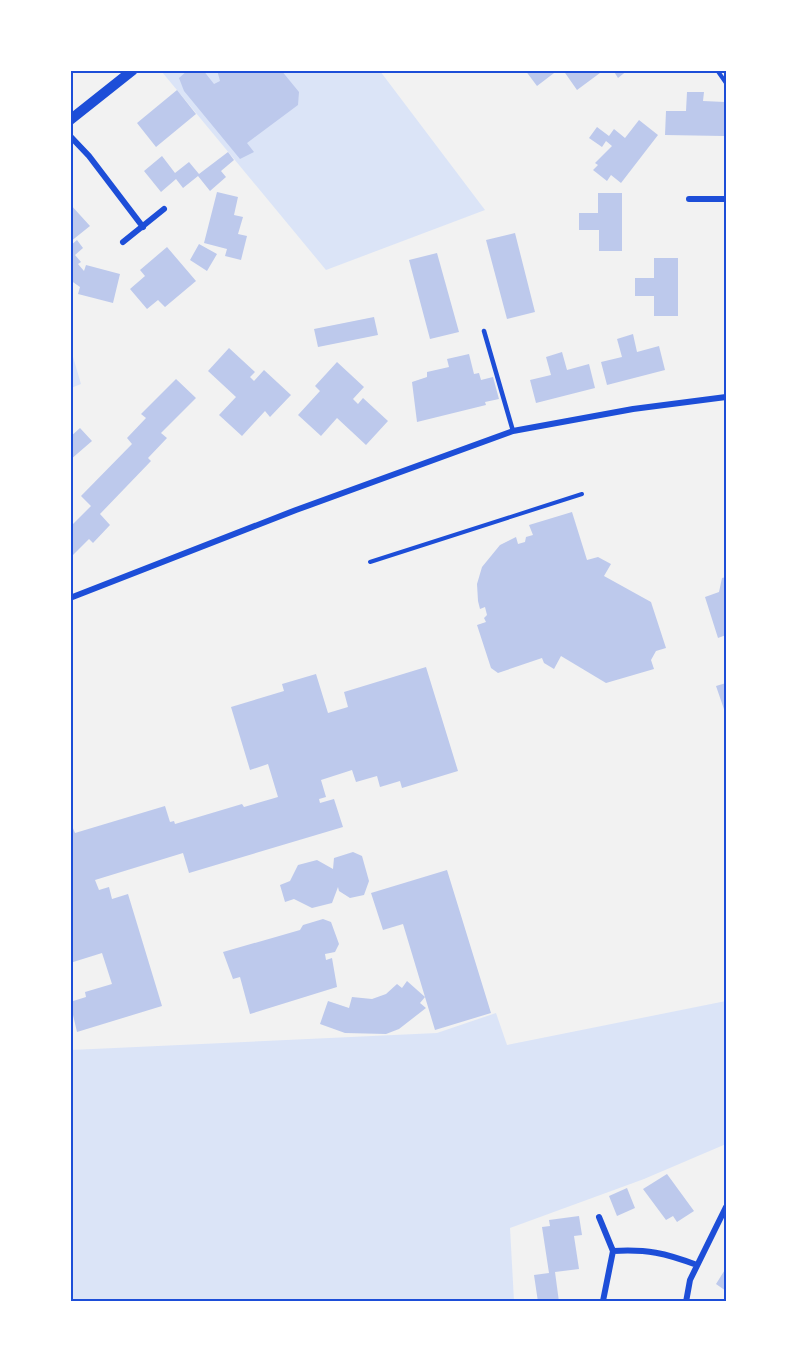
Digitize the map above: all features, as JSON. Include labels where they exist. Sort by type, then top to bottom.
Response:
[{"type":"street","points":[[70,120],[133,70]]},
{"type":"street","points":[[70,136],[89,156],[143,227]]},
{"type":"street","points":[[689,199],[726,199]]},
{"type":"street","points":[[123,242],[164,209]]},
{"type":"street","points":[[70,598],[296,510],[513,431],[622,410],[726,397]]},
{"type":"street","points":[[686,1302],[690,1280],[726,1207]]},
{"type":"street","points":[[599,1217],[612,1251],[603,1301]]},
{"type":"street","points":[[612,1251],[654,1251],[697,1265]]},
{"type":"lane","points":[[484,331],[513,431]]},
{"type":"path","points":[[717,70],[726,83]]},
{"type":"path","points":[[370,562],[582,494]]},
{"type":"shaded area","points":[[165,70],[380,71],[485,210],[326,270],[162,72]]},
{"type":"shaded area","points":[[71,350],[81,384],[70,388]]},
{"type":"shaded area","points":[[726,1001],[726,1144],[644,1179],[510,1228],[514,1301],[71,1301],[71,1050],[437,1033],[496,1013],[507,1045]]},
{"type":"building","points":[[188,70],[203,70],[214,84],[220,81],[217,70],[281,70],[299,92],[298,105],[247,143],[254,152],[240,159],[184,91],[179,78]]},
{"type":"building","points":[[525,70],[558,70],[537,86]]},
{"type":"building","points":[[563,70],[604,70],[577,90]]},
{"type":"building","points":[[613,70],[628,70],[618,78]]},
{"type":"building","points":[[177,90],[196,114],[156,147],[137,123]]},
{"type":"building","points":[[687,92],[704,92],[703,101],[725,102],[724,136],[665,135],[666,111],[686,111]]},
{"type":"building","points":[[639,120],[658,135],[621,183],[611,175],[607,181],[593,170],[598,165],[595,163],[612,146],[606,141],[602,147],[589,138],[597,127],[609,136],[614,129],[625,138]]},
{"type":"building","points":[[228,152],[234,160],[221,171],[226,177],[210,191],[198,176],[183,188],[176,179],[161,192],[144,171],[162,156],[175,173],[189,162],[199,174]]},
{"type":"building","points":[[217,192],[238,197],[234,215],[243,217],[238,234],[247,236],[241,260],[225,256],[227,249],[204,243]]},
{"type":"building","points":[[598,193],[622,193],[622,251],[599,251],[599,230],[579,230],[579,213],[598,213]]},
{"type":"building","points":[[70,204],[90,226],[70,242]]},
{"type":"building","points":[[515,233],[535,312],[507,319],[486,240]]},
{"type":"building","points":[[77,240],[83,248],[75,255],[84,271],[86,265],[120,274],[113,303],[78,294],[80,287],[70,280],[70,246]]},
{"type":"building","points":[[199,244],[217,254],[207,271],[190,260]]},
{"type":"building","points":[[167,247],[196,281],[165,307],[158,300],[147,309],[130,289],[145,276],[140,270]]},
{"type":"building","points":[[437,253],[459,332],[430,339],[409,260]]},
{"type":"building","points":[[654,258],[678,258],[678,316],[654,316],[654,296],[635,296],[635,278],[654,278]]},
{"type":"building","points":[[374,317],[378,335],[318,347],[314,329]]},
{"type":"building","points":[[633,334],[637,352],[659,346],[665,370],[607,385],[601,362],[622,357],[617,339]]},
{"type":"building","points":[[229,348],[255,372],[250,377],[254,381],[264,370],[291,395],[270,417],[265,411],[242,436],[219,415],[236,397],[208,371]]},
{"type":"building","points":[[562,352],[567,370],[589,364],[595,388],[536,403],[530,380],[551,375],[546,357]]},
{"type":"building","points":[[469,354],[474,374],[479,373],[481,380],[493,377],[499,399],[485,402],[486,405],[417,422],[412,382],[427,377],[427,372],[449,367],[447,359]]},
{"type":"building","points":[[337,362],[364,387],[353,399],[358,404],[363,398],[388,421],[366,445],[337,418],[321,436],[298,415],[320,391],[315,386]]},
{"type":"building","points":[[176,379],[196,398],[161,433],[167,438],[148,458],[151,461],[100,514],[110,525],[93,543],[89,539],[70,558],[70,522],[73,524],[91,506],[81,496],[132,444],[127,438],[146,418],[141,414]]},
{"type":"building","points":[[80,428],[92,441],[70,460],[70,437]]},
{"type":"building","points":[[572,512],[587,560],[598,557],[611,564],[604,576],[651,602],[666,648],[656,651],[651,660],[654,669],[606,683],[561,656],[554,669],[544,663],[542,658],[498,673],[491,668],[477,625],[486,622],[484,618],[487,615],[485,607],[480,609],[478,601],[477,584],[482,567],[500,545],[516,537],[518,544],[525,542],[526,537],[533,535],[529,525]]},
{"type":"building","points":[[726,577],[726,635],[718,638],[705,597],[719,592],[722,578]]},
{"type":"building","points":[[426,667],[458,771],[402,788],[400,781],[380,787],[377,776],[356,782],[352,770],[321,780],[326,797],[319,799],[320,803],[334,799],[343,827],[189,873],[183,853],[95,880],[99,890],[109,887],[112,899],[128,894],[162,1006],[77,1032],[70,1002],[86,997],[85,992],[112,984],[102,953],[70,963],[70,821],[75,833],[165,806],[170,822],[174,821],[175,824],[242,804],[244,807],[278,797],[268,764],[250,770],[231,707],[284,691],[282,684],[316,674],[328,713],[348,707],[344,692]]},
{"type":"building","points":[[726,683],[726,715],[716,686]]},
{"type":"building","points":[[353,852],[362,856],[369,881],[364,895],[350,898],[339,891],[338,887],[332,903],[312,908],[294,899],[285,902],[280,885],[290,881],[298,865],[317,860],[333,869],[334,858]]},
{"type":"building","points":[[447,870],[491,1013],[435,1030],[403,924],[383,930],[371,893]]},
{"type":"building","points":[[323,919],[331,922],[339,944],[335,952],[325,954],[326,960],[332,958],[337,987],[250,1014],[240,977],[233,979],[223,952],[300,930],[303,925]]},
{"type":"building","points":[[407,981],[425,997],[420,1003],[426,1008],[399,1029],[386,1034],[345,1033],[320,1024],[328,1001],[349,1008],[352,997],[372,999],[386,994],[397,984],[402,988]]},
{"type":"building","points":[[667,1174],[694,1211],[677,1222],[673,1216],[666,1220],[643,1189]]},
{"type":"building","points":[[627,1188],[635,1208],[617,1216],[609,1196]]},
{"type":"building","points":[[579,1216],[582,1235],[574,1236],[579,1269],[555,1272],[559,1302],[538,1302],[534,1275],[549,1273],[542,1227],[550,1226],[549,1220]]},
{"type":"building","points":[[726,1268],[726,1291],[716,1284]]}]
